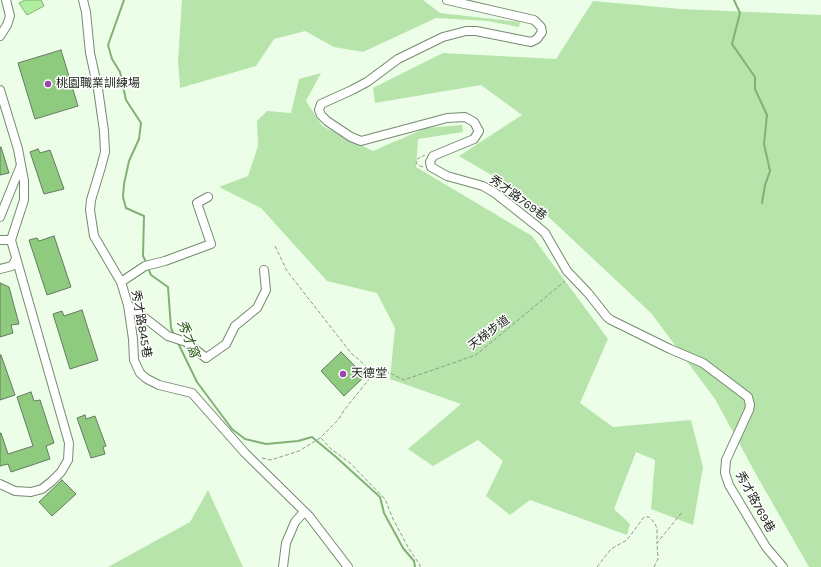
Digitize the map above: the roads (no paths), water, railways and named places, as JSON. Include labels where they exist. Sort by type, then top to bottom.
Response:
[{"type":"street","points":[[0,36],[7,25],[10,16],[6,0]]},
{"type":"street","name":"秀才路845巷","points":[[83,0],[86,12],[90,53],[98,89],[104,131],[104,152],[91,200],[90,210],[94,236],[121,282],[128,305],[133,339],[134,360],[140,373],[158,385],[192,393],[245,453],[304,512],[348,567]]},
{"type":"street","name":"秀才路769巷","points":[[447,0],[534,20],[541,26],[542,32],[531,42],[476,31],[466,31],[443,37],[398,59],[367,82],[321,104],[319,110],[321,115],[327,121],[351,137],[361,141],[447,118],[465,117],[471,119],[478,126],[479,131],[477,136],[474,139],[433,156],[430,162],[431,167],[447,176],[483,186],[495,193],[545,233],[568,271],[611,320],[702,363],[748,397],[750,405],[749,410],[726,460],[725,474],[729,485],[766,547],[783,567]]},
{"type":"street","points":[[0,90],[21,164],[24,181],[24,200],[11,240],[69,443],[68,460],[61,472],[42,489],[31,492],[15,491],[0,484]]},
{"type":"street","points":[[0,217],[21,164]]},
{"type":"street","points":[[121,282],[145,266],[165,261],[211,244],[197,203],[208,197]]},
{"type":"street","points":[[0,240],[11,240]]},
{"type":"street","points":[[0,269],[12,266],[16,258]]},
{"type":"street","points":[[128,305],[168,336],[186,342],[206,358],[226,344],[235,326],[257,308],[266,290],[264,270]]},
{"type":"street","points":[[283,567],[286,543],[296,522],[304,512]]},
{"type":"waterway","name":"秀才窩","points":[[124,0],[108,45],[112,59],[120,72],[126,100],[141,123],[139,139],[129,161],[123,197],[126,208],[144,216],[143,256],[147,264]]},
{"type":"waterway","points":[[734,0],[740,13],[732,44],[755,77],[755,89],[767,115],[764,144],[770,171],[765,185],[762,203]]},
{"type":"waterway","name":"秀才窩","points":[[148,268],[151,275],[168,287],[171,328],[174,335]]},
{"type":"waterway","name":"秀才窩","points":[[178,343],[197,382],[232,429],[245,439],[266,444],[298,441],[312,437],[380,497],[384,513],[403,548],[414,561],[415,567]]},
{"type":"place","name":"桃園職業訓練場","points":[[48,84]]},
{"type":"place","name":"天德堂","points":[[343,374]]}]
